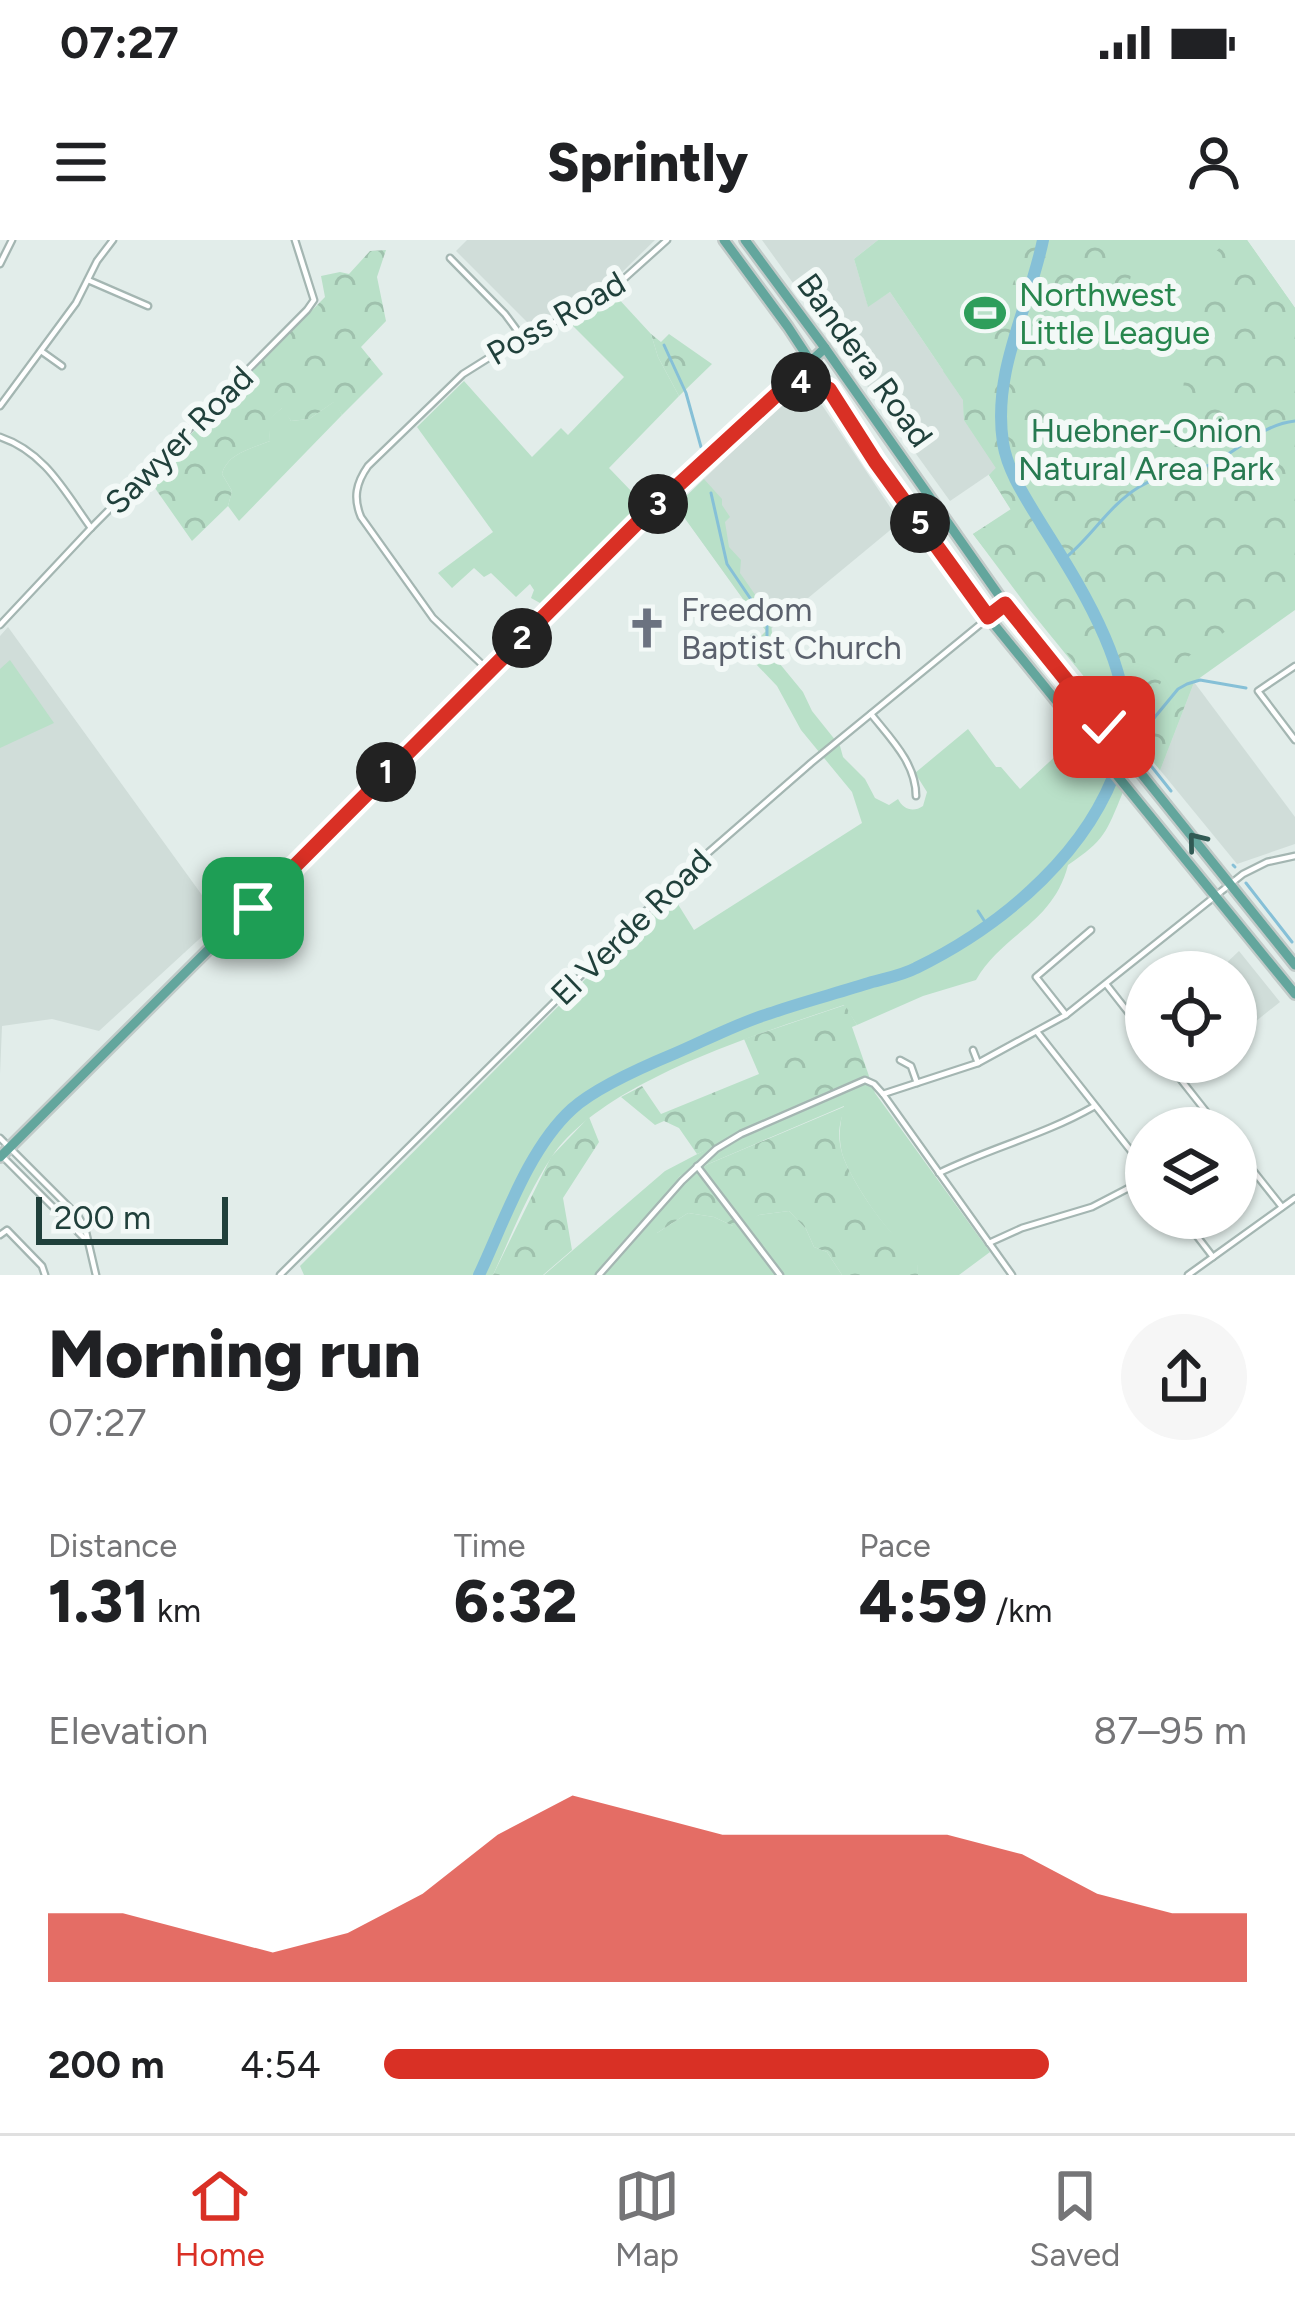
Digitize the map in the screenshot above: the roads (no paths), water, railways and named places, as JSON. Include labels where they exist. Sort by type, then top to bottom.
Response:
[{"type":"main road","name":"Bandera Road","points":[[724,240],[988,617],[1295,994]]},
{"type":"main road","name":"Bandera Road","points":[[745,240],[1005,604],[1295,965]]},
{"type":"main road","points":[[3,1154],[636,524],[826,348]]},
{"type":"main road","points":[[787,385],[808,382],[829,389]]},
{"type":"street","points":[[0,264],[12,240]]},
{"type":"street","points":[[0,406],[76,303],[100,255],[113,240]]},
{"type":"street","name":"Sawyer Road","points":[[0,625],[307,310],[314,298],[295,240]]},
{"type":"street","name":"Poss Road","points":[[489,671],[434,618],[361,517],[356,493],[365,470],[463,374],[521,337],[607,294],[667,240]]},
{"type":"street","points":[[450,258],[506,314],[521,337]]},
{"type":"street","points":[[88,280],[148,306]]},
{"type":"street","points":[[41,351],[62,366]]},
{"type":"street","points":[[0,437],[42,461],[91,528]]},
{"type":"street","name":"El Verde Road","points":[[280,1275],[678,879],[1005,604]]},
{"type":"street","points":[[1295,666],[1258,692],[1295,740]]},
{"type":"street","points":[[871,713],[914,774],[916,796]]},
{"type":"street","points":[[883,1094],[978,1063],[1037,1032],[1066,1015],[1231,884],[1255,868],[1295,856]]},
{"type":"street","points":[[1066,1015],[1036,977],[1091,930]]},
{"type":"street","points":[[1106,984],[1125,1008]]},
{"type":"street","points":[[1037,1032],[1125,1143]]},
{"type":"street","points":[[973,1050],[978,1063]]},
{"type":"street","points":[[900,1060],[911,1066],[916,1082]]},
{"type":"street","points":[[599,1275],[716,1149],[869,1081],[1012,1275]]},
{"type":"street","points":[[1184,1083],[1202,1107]]},
{"type":"street","points":[[939,1173],[988,1150],[1046,1132],[1096,1106]]},
{"type":"street","points":[[0,1138],[3,1154],[87,1241]]},
{"type":"street","points":[[3,1154],[78,1216],[96,1275]]},
{"type":"street","points":[[697,1166],[780,1275]]},
{"type":"street","points":[[1257,1176],[1282,1208]]},
{"type":"street","points":[[988,1243],[1092,1207],[1125,1190]]},
{"type":"street","points":[[1188,1275],[1295,1198]]},
{"type":"street","points":[[0,1235],[7,1230],[46,1275]]},
{"type":"street","points":[[1199,1239],[1213,1257]]},
{"type":"waterway","points":[[479,1275],[542,1144],[582,1101],[636,1070],[744,1022],[906,973],[949,950],[982,930],[1042,880],[1069,851],[1109,786],[1126,722],[1115,663],[1089,603],[1019,486],[1003,443],[1007,365],[1043,240]]},
{"type":"waterway","points":[[664,345],[686,393],[701,447]]},
{"type":"waterway","points":[[1064,559],[1139,487],[1207,466],[1268,429],[1295,421]]},
{"type":"waterway","points":[[711,493],[727,564],[767,623],[767,639]]},
{"type":"waterway","points":[[1171,791],[1125,733],[1145,729],[1187,684],[1200,680],[1246,688]]},
{"type":"waterway","points":[[1246,883],[1292,942]]},
{"type":"waterway","points":[[978,911],[987,925]]},
{"type":"place","name":"Northwest Little League","points":[[985,313]]},
{"type":"place","name":"Freedom Baptist Church","points":[[647,628]]},
{"type":"park label","name":"Huebner-Onion Natural Area Park","points":[[1146,449]]}]
